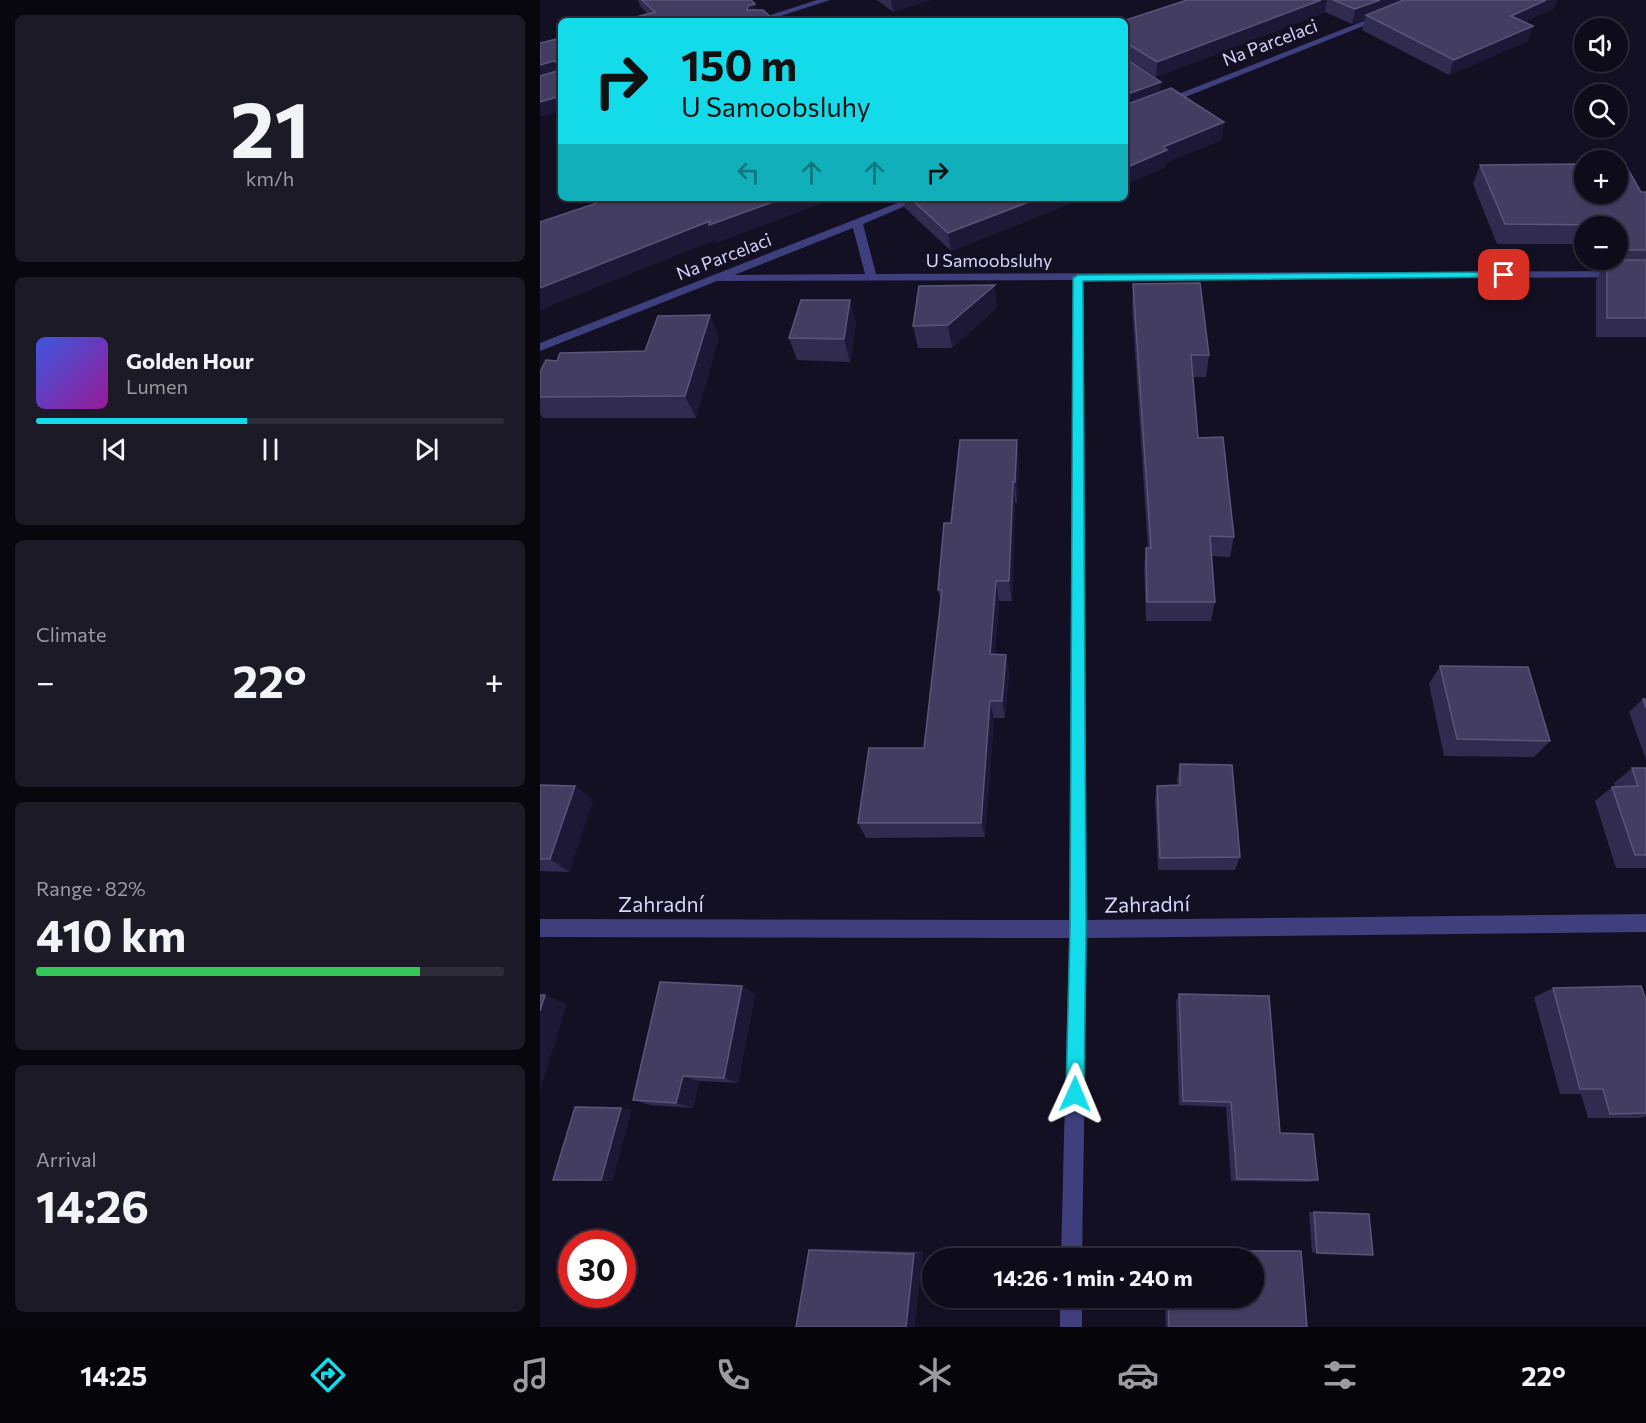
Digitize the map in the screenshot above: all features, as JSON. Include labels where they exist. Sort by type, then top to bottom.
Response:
[{"type":"street","points":[[791,0],[800,8]]},
{"type":"street","points":[[766,18],[826,0]]},
{"type":"street","name":"Na Parcelaci","points":[[1128,117],[1393,13]]},
{"type":"street","name":"Na Parcelaci","points":[[540,347],[911,201]]},
{"type":"street","points":[[858,222],[872,278]]},
{"type":"street","name":"U Samoobsluhy","points":[[716,278],[1646,274]]},
{"type":"street","points":[[1072,1248],[1078,928],[1078,278]]},
{"type":"street","name":"Zahradní","points":[[540,928],[1078,928],[1646,923]]},
{"type":"street","points":[[1071,1308],[1071,1327]]},
{"type":"building","points":[[642,0],[751,0],[755,4],[748,6],[747,10],[763,10],[772,18],[632,18],[655,12]]},
{"type":"building","points":[[1187,0],[1321,0],[1157,62],[1128,44],[1128,19]]},
{"type":"building","points":[[1333,0],[1380,0],[1355,9]]},
{"type":"building","points":[[1404,0],[1546,0],[1511,16],[1533,26],[1454,60],[1366,15]]},
{"type":"building","points":[[558,39],[558,97],[540,102],[540,76],[557,71],[557,63],[554,61],[540,65],[540,43]]},
{"type":"building","points":[[1128,60],[1161,82],[1128,94]]},
{"type":"building","points":[[1171,88],[1224,122],[1163,147],[1167,150],[1128,167],[1128,104]]},
{"type":"building","points":[[1574,164],[1574,204],[1628,204],[1628,169],[1641,192],[1646,192],[1646,250],[1628,250],[1628,216],[1574,216],[1574,225],[1505,224],[1480,165]]},
{"type":"building","points":[[603,201],[776,201],[709,225],[710,221],[540,288],[540,222]]},
{"type":"building","points":[[913,201],[1031,201],[948,233]]},
{"type":"building","points":[[1628,260],[1646,260],[1646,318],[1607,318],[1607,270],[1628,270]]},
{"type":"building","points":[[1200,283],[1209,355],[1191,355],[1198,438],[1223,437],[1234,537],[1210,536],[1215,602],[1147,602],[1146,548],[1151,548],[1133,284]]},
{"type":"building","points":[[995,285],[948,325],[913,326],[919,286]]},
{"type":"building","points":[[801,300],[850,300],[844,339],[789,338]]},
{"type":"building","points":[[710,315],[685,396],[540,397],[540,372],[546,360],[557,361],[560,353],[645,351],[658,316]]},
{"type":"building","points":[[960,440],[1017,440],[1009,581],[996,581],[990,654],[1006,655],[1002,701],[990,701],[981,823],[858,823],[869,748],[924,748],[942,590],[938,590],[944,523],[951,523]]},
{"type":"building","points":[[1440,666],[1528,667],[1550,741],[1457,739]]},
{"type":"building","points":[[1180,764],[1232,765],[1240,857],[1160,858],[1157,786],[1180,785]]},
{"type":"building","points":[[1632,768],[1646,768],[1646,855],[1635,855],[1612,787],[1638,786]]},
{"type":"building","points":[[540,785],[575,786],[550,859],[540,859]]},
{"type":"building","points":[[660,982],[742,986],[724,1078],[683,1076],[676,1103],[633,1100]]},
{"type":"building","points":[[1641,986],[1646,1000],[1646,1113],[1610,1114],[1603,1089],[1580,1089],[1553,988]]},
{"type":"building","points":[[1179,994],[1269,996],[1280,1133],[1313,1134],[1318,1180],[1237,1179],[1231,1102],[1183,1101]]},
{"type":"building","points":[[540,995],[545,995],[540,1011]]},
{"type":"building","points":[[575,1107],[621,1108],[601,1180],[553,1180]]},
{"type":"building","points":[[1314,1212],[1369,1214],[1373,1255],[1317,1253]]},
{"type":"building","points":[[809,1250],[914,1254],[906,1327],[796,1327]]},
{"type":"building","points":[[1264,1251],[1301,1251],[1307,1327],[1169,1327],[1168,1308],[1264,1308]]},
{"type":"route","points":[[1075,1094],[1078,928],[1078,278],[1504,275]]}]
